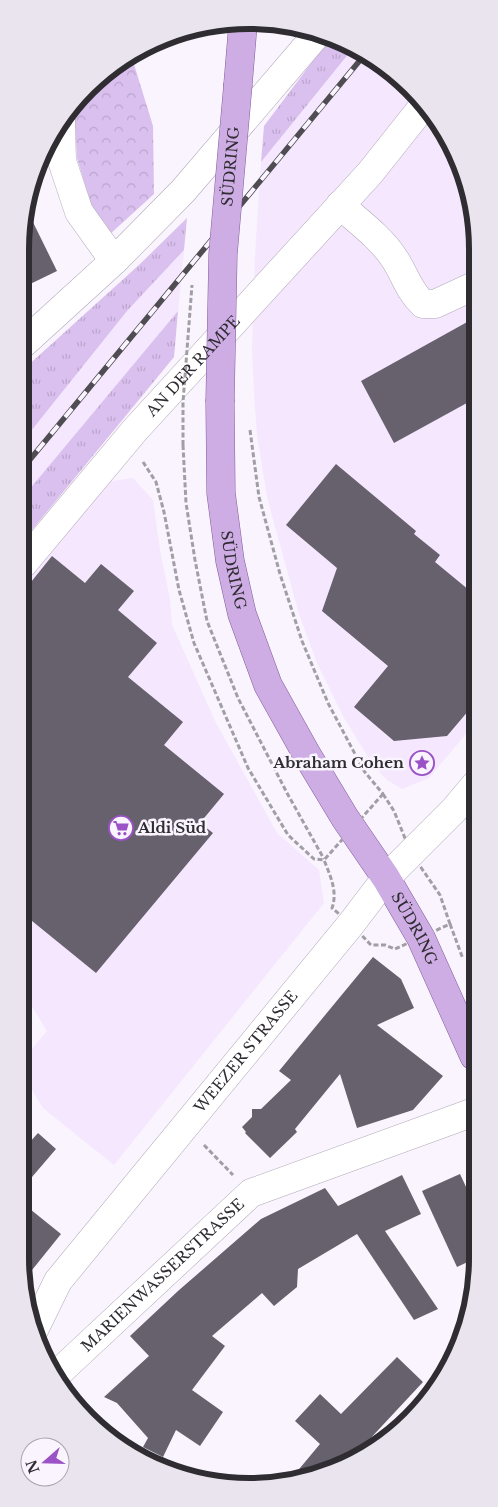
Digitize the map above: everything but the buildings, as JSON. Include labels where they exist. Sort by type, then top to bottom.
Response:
[{"type":"main road","name":"SÜDRING","points":[[243,29],[223,254],[220,402],[221,493],[230,561],[242,614],[268,685],[345,818],[386,878],[421,938],[469,1045]]},
{"type":"street","points":[[29,338],[114,262],[183,191],[314,38]]},
{"type":"street","name":"AN DER RAMPE","points":[[29,557],[124,443],[370,173],[420,110]]},
{"type":"street","points":[[61,134],[62,161],[79,212],[114,262]]},
{"type":"street","points":[[340,205],[384,245],[395,259],[413,295],[422,304],[436,304],[469,288]]},
{"type":"street","name":"WEEZER STRASSE","points":[[38,1322],[58,1281],[345,932],[386,878],[454,810],[469,792]]},
{"type":"street","name":"MARIENWASSERSTRASSE","points":[[61,1372],[251,1193],[469,1114]]},
{"type":"path","points":[[249,424],[259,497],[280,574],[302,640],[328,703],[364,771],[383,794]]},
{"type":"path","points":[[124,443],[146,465],[156,482],[164,512],[179,590],[194,643],[248,768],[288,835],[314,859],[324,860],[287,793]]},
{"type":"path","points":[[450,924],[464,961]]},
{"type":"path","points":[[186,1126],[251,1193]]},
{"type":"shaded area","points":[[349,53],[394,83],[424,115],[447,152],[462,192],[469,235],[469,730],[429,778],[402,789],[387,780],[373,765],[344,718],[317,663],[299,614],[267,497],[257,435],[252,350],[261,162]]},
{"type":"shaded area","points":[[184,250],[178,311],[29,490],[29,434],[127,311]]},
{"type":"shaded area","points":[[133,478],[153,500],[160,550],[170,599],[172,625],[216,723],[277,833],[319,870],[324,903],[114,1165],[43,1108],[29,1085],[29,1052],[47,1031],[29,1001],[29,573],[106,482]]},
{"type":"green space","points":[[326,43],[349,53],[261,162],[264,126]]},
{"type":"green space","points":[[133,62],[153,126],[154,194],[109,235],[92,208],[77,158],[74,114],[104,83]]},
{"type":"green space","points":[[187,218],[184,250],[127,311],[29,434],[29,364],[140,264]]},
{"type":"green space","points":[[178,311],[174,357],[29,534],[29,490]]},
{"type":"railway","points":[[29,461],[361,59]]},
{"type":"place","name":"Abraham Cohen","points":[[422,763]]},
{"type":"place","name":"Aldi Süd","points":[[121,828]]}]
